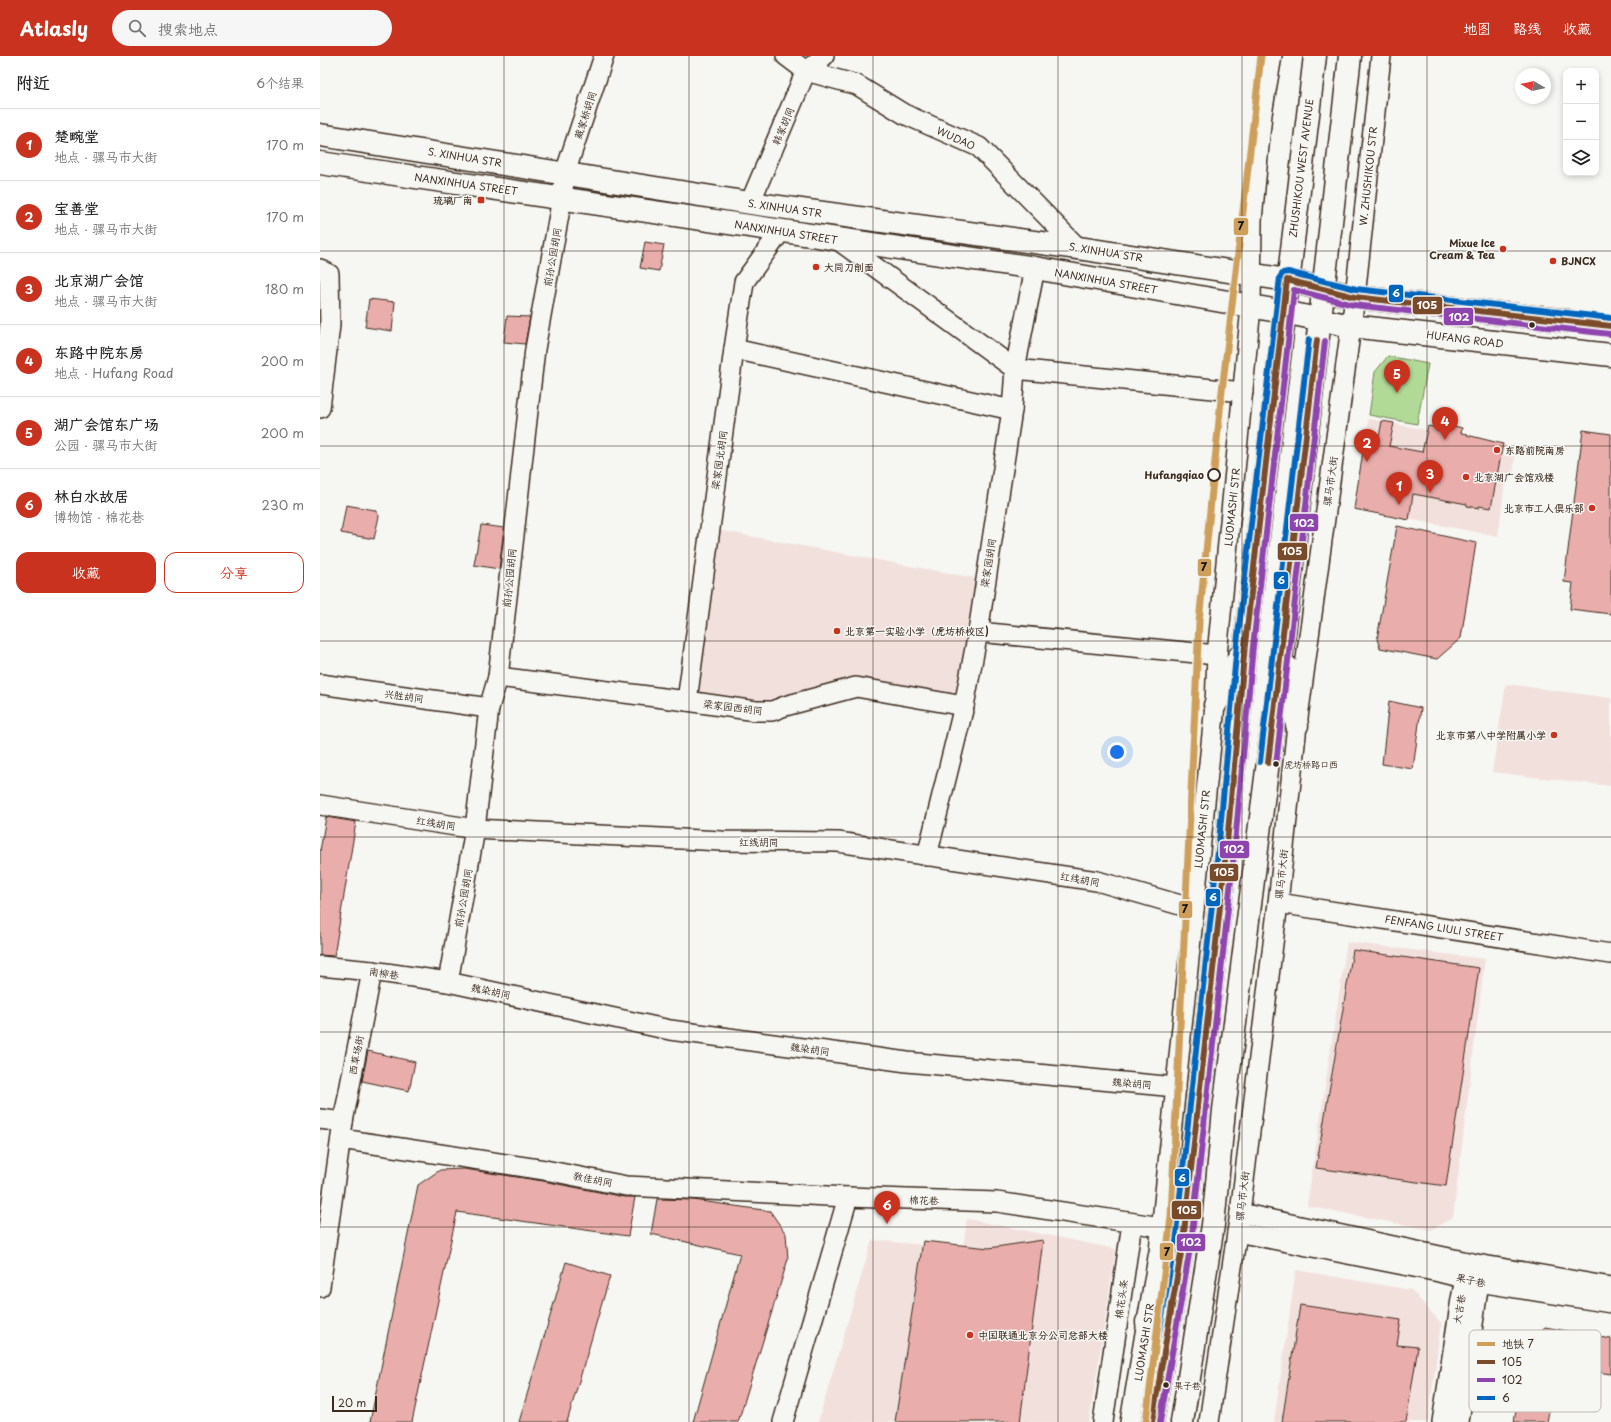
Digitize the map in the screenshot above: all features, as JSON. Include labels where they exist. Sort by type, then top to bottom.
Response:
[{"type":"main road","name":"ZHUSHIKOU WEST AVENUE","points":[[1152,1422],[1183,1242],[1227,843],[1245,646],[1315,56]]},
{"type":"main road","points":[[1182,1422],[1213,1225],[1224,1110],[1283,643],[1350,58]]},
{"type":"main road","name":"S. XINHUA STR","points":[[320,135],[750,203],[1078,248],[1288,280],[1323,289]]},
{"type":"main road","name":"NANXINHUA STREET","points":[[320,163],[1035,268],[1284,312]]},
{"type":"main road","points":[[1323,289],[1355,297],[1568,321]]},
{"type":"main road","name":"HUFANG ROAD","points":[[1284,312],[1351,326],[1611,355]]},
{"type":"main road","points":[[1283,643],[1297,725]]},
{"type":"main road","points":[[1215,705],[1245,646]]},
{"type":"main road","points":[[1147,1322],[1175,1286]]},
{"type":"street","name":"藏家桥胡同","points":[[565,173],[604,56]]},
{"type":"street","points":[[786,56],[806,71]]},
{"type":"street","name":"韩家胡同","points":[[750,203],[806,71],[824,56]]},
{"type":"street","points":[[1252,275],[1252,227],[1261,122],[1272,56]]},
{"type":"street","name":"W. ZHUSHIKOU STR","points":[[1351,326],[1381,56]]},
{"type":"street","name":"WUDAO","points":[[806,71],[857,85],[904,114],[978,147],[1078,248]]},
{"type":"street","name":"前孙公园胡同","points":[[448,982],[475,829],[489,708],[498,677],[535,348],[562,198],[565,173]]},
{"type":"street","name":"梁家园北胡同","points":[[687,701],[744,282],[781,231]]},
{"type":"street","points":[[838,240],[1015,369],[1243,392]]},
{"type":"street","name":"梁家园胡同","points":[[927,856],[964,706],[978,632],[1012,410],[1015,369],[1035,268]]},
{"type":"street","points":[[320,408],[330,325],[325,272]]},
{"type":"street","name":"LUOMASHI STR","points":[[1130,1422],[1159,1251],[1215,705],[1217,655],[1251,306],[1252,275]]},
{"type":"street","points":[[1568,321],[1611,326]]},
{"type":"street","name":"骡马市大街","points":[[1209,1422],[1240,1213],[1278,903],[1297,725],[1351,326]]},
{"type":"street","points":[[734,350],[1012,410]]},
{"type":"street","points":[[978,632],[1217,655]]},
{"type":"street","name":"梁家园西胡同","points":[[498,677],[756,711],[772,711],[785,706],[856,687],[964,706]]},
{"type":"street","name":"兴胜胡同","points":[[320,684],[489,708]]},
{"type":"street","name":"红线胡同","points":[[320,805],[475,829],[722,841],[838,842],[1097,881],[1194,909]]},
{"type":"street","name":"FENFANG LIULI STREET","points":[[1278,903],[1611,954]]},
{"type":"street","name":"南柳巷","points":[[320,966],[372,971],[448,982]]},
{"type":"street","name":"西草场街","points":[[320,1287],[342,1131],[372,971]]},
{"type":"street","name":"魏染胡同","points":[[448,982],[670,1030],[908,1062],[1176,1087]]},
{"type":"street","name":"教佳胡同","points":[[320,1118],[342,1131],[626,1186],[848,1197]]},
{"type":"street","points":[[783,1422],[848,1197]]},
{"type":"street","name":"棉花巷","points":[[848,1197],[998,1202],[1161,1227]]},
{"type":"street","name":"果子巷","points":[[1240,1213],[1474,1275],[1611,1287]]},
{"type":"street","name":"棉花头条","points":[[1103,1422],[1132,1223]]},
{"type":"street","name":"果子巷","points":[[1237,1232],[1474,1275],[1611,1303]]},
{"type":"street","name":"大吉巷","points":[[1442,1422],[1474,1275]]},
{"type":"street","name":"大吉巷","points":[[1459,1422],[1474,1275]]},
{"type":"shaded area","points":[[1369,419],[1426,430],[1427,426],[1449,430],[1450,425],[1462,428],[1461,433],[1468,434],[1467,437],[1484,441],[1484,439],[1491,440],[1491,442],[1503,444],[1501,455],[1515,457],[1513,473],[1506,473],[1498,536],[1354,509],[1360,477],[1358,476]]},
{"type":"shaded area","name":"北京第一实验小学（虎坊桥校区)","points":[[717,530],[980,579],[961,700],[859,682],[773,702],[694,691]]},
{"type":"shaded area","name":"北京市第八中学附属小学","points":[[1506,684],[1611,698],[1611,786],[1492,772]]},
{"type":"shaded area","points":[[1347,942],[1485,959],[1453,1217],[1431,1230],[1307,1206]]},
{"type":"shaded area","name":"中国联通北京分公司总部大楼","points":[[967,1219],[1116,1249],[1089,1422],[818,1422],[872,1240],[963,1249]]},
{"type":"shaded area","points":[[1296,1270],[1411,1290],[1441,1323],[1428,1422],[1274,1422]]},
{"type":"green space","points":[[1388,356],[1428,364],[1417,424],[1369,415],[1375,372]]},
{"type":"building","points":[[645,242],[664,245],[659,271],[640,268]]},
{"type":"building","points":[[369,299],[395,302],[392,331],[365,327]]},
{"type":"building","points":[[507,316],[530,317],[525,344],[504,342]]},
{"type":"building","points":[[1382,421],[1394,423],[1389,446],[1422,452],[1428,426],[1449,430],[1450,425],[1462,428],[1461,433],[1503,444],[1491,508],[1467,506],[1467,504],[1413,494],[1409,520],[1354,509],[1364,445],[1377,448]]},
{"type":"building","name":"北京市工人俱乐部","points":[[1583,430],[1611,434],[1611,614],[1570,609],[1573,583],[1564,582]]},
{"type":"building","points":[[346,505],[375,510],[379,516],[374,539],[341,533]]},
{"type":"building","points":[[481,525],[504,528],[499,569],[474,565]]},
{"type":"building","points":[[1397,526],[1476,543],[1461,638],[1437,659],[1380,648],[1377,639]]},
{"type":"building","points":[[1389,701],[1421,708],[1413,769],[1382,764]]},
{"type":"building","points":[[326,817],[356,822],[334,956],[320,955],[320,851]]},
{"type":"building","points":[[1353,950],[1479,968],[1446,1186],[1316,1168]]},
{"type":"building","points":[[368,1051],[415,1062],[409,1091],[362,1081]]},
{"type":"building","points":[[464,1169],[543,1181],[624,1197],[635,1197],[628,1236],[457,1212],[412,1422],[370,1422],[418,1185],[440,1170]]},
{"type":"building","points":[[657,1199],[693,1200],[770,1211],[786,1234],[788,1259],[738,1422],[693,1422],[740,1254],[651,1234]]},
{"type":"building","name":"中国联通北京分公司总部大楼","points":[[1043,1240],[1020,1422],[895,1422],[923,1241],[989,1248]]},
{"type":"building","points":[[566,1262],[610,1276],[567,1422],[519,1422]]},
{"type":"building","points":[[1300,1305],[1401,1320],[1397,1345],[1418,1347],[1406,1422],[1282,1422]]},
{"type":"building","points":[[1545,1327],[1562,1330],[1542,1330]]},
{"type":"building","points":[[1601,1337],[1611,1339],[1611,1374],[1601,1373]]},
{"type":"building","points":[[1516,1412],[1549,1412],[1547,1422],[1514,1422]]},
{"type":"metro line","name":"7","points":[[1146,1422],[1171,1217],[1199,622],[1221,400],[1261,56]]},
{"type":"transit line","name":"6","points":[[1144,1421],[1175,1241],[1219,842],[1237,644],[1280,277],[1283,273],[1288,272],[1356,289],[1611,318]]},
{"type":"transit line","name":"105","points":[[1152,1422],[1183,1242],[1227,843],[1245,645],[1287,280],[1355,297],[1611,326]]},
{"type":"transit line","name":"102","points":[[1160,1422],[1191,1243],[1235,844],[1253,646],[1294,290],[1354,305],[1610,334]]},
{"type":"transit line","name":"6","points":[[1260,762],[1309,339]]},
{"type":"transit line","name":"105","points":[[1268,763],[1317,340]]},
{"type":"transit line","name":"102","points":[[1276,764],[1325,341]]},
{"type":"place","name":"琉璃厂南","points":[[481,200]]},
{"type":"place","name":"Mixue Ice Cream & Tea","points":[[1503,249]]},
{"type":"place","name":"BJNCX","points":[[1553,261]]},
{"type":"place","name":"大同刀削面","points":[[816,267]]},
{"type":"place","name":"湖广会馆东广场","points":[[1397,393]]},
{"type":"place","name":"东路中院东房","points":[[1445,440]]},
{"type":"place","name":"东路前院南房","points":[[1497,450]]},
{"type":"place","name":"宝善堂","points":[[1367,462]]},
{"type":"place","name":"Hufangqiao","points":[[1214,475]]},
{"type":"place","name":"北京湖广会馆戏楼","points":[[1466,477]]},
{"type":"place","name":"北京湖广会馆","points":[[1430,493]]},
{"type":"place","name":"楚畹堂","points":[[1399,505]]},
{"type":"place","name":"北京市工人俱乐部","points":[[1592,508]]},
{"type":"place","name":"北京第一实验小学（虎坊桥校区)","points":[[837,631]]},
{"type":"place","name":"北京市第八中学附属小学","points":[[1554,735]]},
{"type":"place","name":"虎坊桥路口西","points":[[1276,764]]},
{"type":"place","name":"林白水故居","points":[[887,1224]]},
{"type":"place","name":"中国联通北京分公司总部大楼","points":[[970,1335]]},
{"type":"place","name":"果子巷","points":[[1166,1385]]}]
